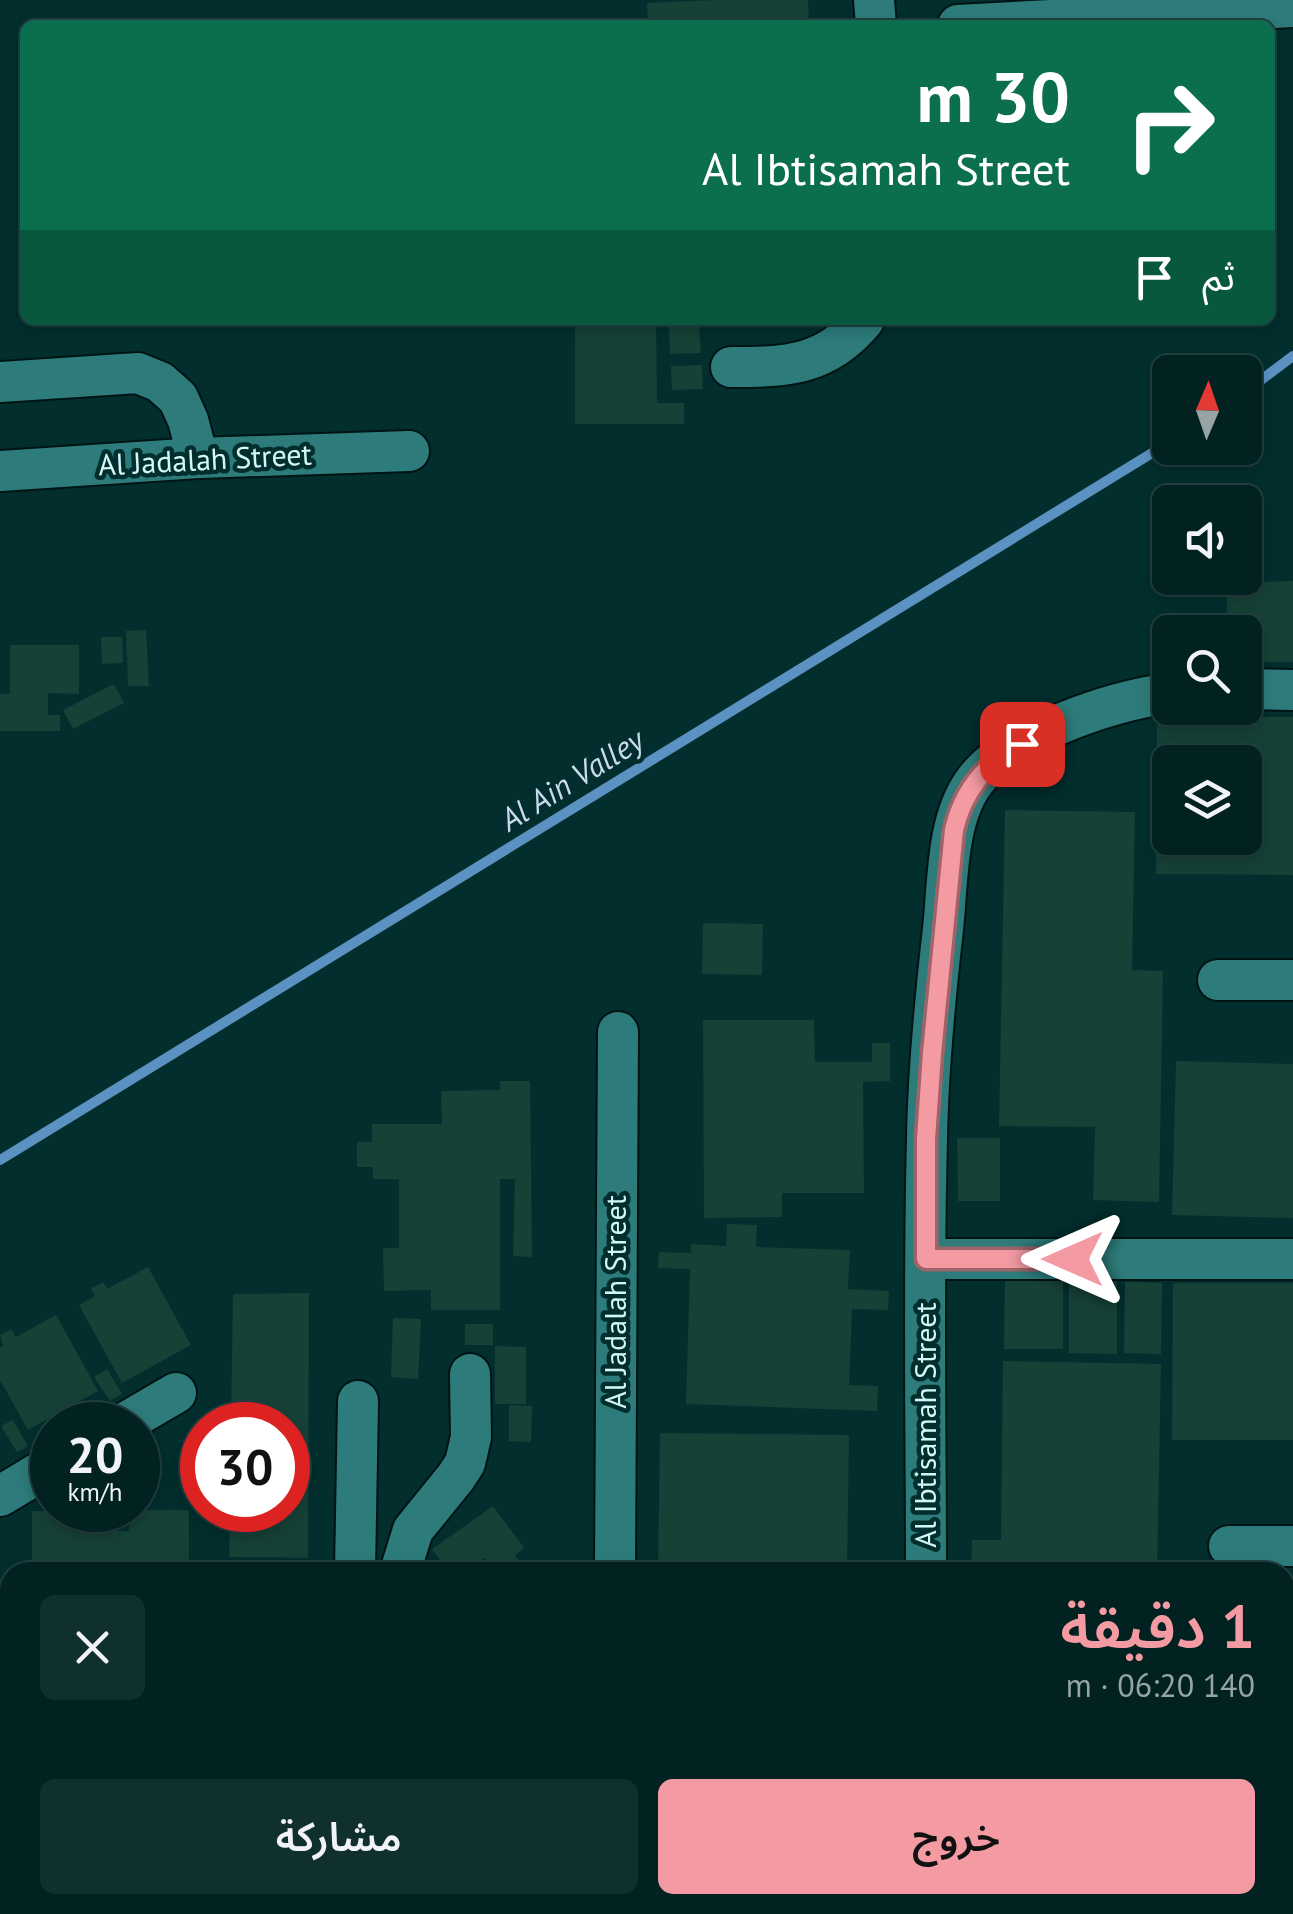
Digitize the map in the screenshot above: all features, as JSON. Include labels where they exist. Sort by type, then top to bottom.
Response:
[{"type":"street","points":[[1051,20],[1293,7]]},
{"type":"street","points":[[731,368],[766,368],[813,360],[833,350],[860,325]]},
{"type":"street","points":[[0,382],[138,374],[160,382],[178,398],[198,458]]},
{"type":"street","name":"Al Jadalah Street","points":[[0,471],[409,450]]},
{"type":"street","points":[[1262,689],[1293,690]]},
{"type":"street","name":"Al Ibtisamah Street","points":[[926,1562],[926,1139],[957,814],[972,784],[1003,754],[1065,722],[1152,697]]},
{"type":"street","points":[[1218,980],[1293,980]]},
{"type":"street","name":"Al Jadalah Street","points":[[614,1562],[618,1032]]},
{"type":"street","points":[[926,1259],[1293,1260]]},
{"type":"street","points":[[403,1562],[413,1530],[464,1463],[471,1437],[470,1374]]},
{"type":"street","points":[[160,1402],[176,1393]]},
{"type":"street","points":[[356,1562],[358,1401]]},
{"type":"street","points":[[0,1496],[30,1478]]},
{"type":"street","points":[[1229,1546],[1293,1546]]},
{"type":"building","points":[[808,0],[809,20],[648,20],[647,3]]},
{"type":"building","points":[[575,325],[656,325],[657,403],[684,403],[684,424],[575,424]]},
{"type":"building","points":[[669,325],[699,325],[701,353],[670,354]]},
{"type":"building","points":[[702,365],[703,389],[672,390],[671,366]]},
{"type":"building","points":[[1293,581],[1293,662],[1262,662],[1262,615],[1227,615],[1226,595],[1262,595],[1262,582]]},
{"type":"building","points":[[146,630],[149,686],[128,686],[126,631]]},
{"type":"building","points":[[101,637],[122,637],[123,663],[102,664]]},
{"type":"building","points":[[10,645],[79,645],[79,694],[48,693],[48,715],[60,715],[60,731],[0,731],[0,694],[10,694]]},
{"type":"building","points":[[114,684],[124,703],[73,729],[63,710]]},
{"type":"building","points":[[1262,717],[1293,717],[1293,875],[1156,874],[1156,855],[1262,855],[1262,745],[1157,745],[1157,725],[1262,725]]},
{"type":"building","points":[[1005,810],[1135,812],[1132,970],[1163,971],[1159,1202],[1093,1200],[1095,1127],[999,1126]]},
{"type":"building","points":[[703,923],[763,924],[762,975],[702,974]]},
{"type":"building","points":[[703,1020],[814,1020],[815,1062],[872,1062],[872,1043],[890,1043],[890,1081],[863,1082],[864,1193],[782,1193],[782,1217],[704,1218]]},
{"type":"building","points":[[1176,1061],[1293,1064],[1293,1218],[1172,1215]]},
{"type":"building","points":[[500,1081],[530,1081],[532,1257],[513,1256],[515,1179],[500,1179],[500,1310],[431,1310],[431,1290],[384,1291],[383,1248],[399,1248],[399,1179],[373,1179],[373,1167],[357,1167],[357,1142],[372,1142],[372,1124],[442,1124],[441,1091],[500,1090]]},
{"type":"building","points":[[957,1138],[1000,1138],[1000,1201],[958,1201]]},
{"type":"building","points":[[727,1224],[757,1225],[756,1247],[850,1250],[848,1289],[889,1291],[888,1310],[852,1309],[849,1385],[878,1386],[877,1411],[686,1404],[690,1269],[658,1268],[659,1252],[691,1253],[691,1244],[726,1246]]},
{"type":"building","points":[[148,1267],[191,1345],[122,1383],[79,1305],[95,1296],[91,1288],[103,1282],[107,1289]]},
{"type":"building","points":[[1005,1279],[1063,1279],[1063,1349],[1004,1349]]},
{"type":"building","points":[[1069,1281],[1117,1281],[1117,1354],[1069,1353]]},
{"type":"building","points":[[1125,1282],[1162,1283],[1161,1354],[1124,1353]]},
{"type":"building","points":[[1173,1283],[1293,1283],[1293,1440],[1172,1440]]},
{"type":"building","points":[[309,1293],[309,1402],[231,1402],[233,1294]]},
{"type":"building","points":[[56,1315],[98,1391],[78,1402],[30,1402],[28,1430],[0,1380],[0,1335],[11,1329],[16,1337]]},
{"type":"building","points":[[393,1318],[421,1319],[418,1379],[391,1377]]},
{"type":"building","points":[[465,1324],[493,1324],[493,1345],[465,1345]]},
{"type":"building","points":[[495,1346],[526,1347],[526,1404],[495,1404]]},
{"type":"building","points":[[1003,1361],[1161,1364],[1157,1562],[971,1562],[972,1540],[1001,1540]]},
{"type":"building","points":[[107,1369],[122,1394],[110,1401],[94,1377]]},
{"type":"building","points":[[509,1405],[532,1406],[531,1442],[509,1441]]},
{"type":"building","points":[[13,1420],[28,1446],[17,1452],[1,1426]]},
{"type":"building","points":[[660,1433],[849,1435],[847,1562],[658,1562]]},
{"type":"building","points":[[493,1506],[524,1548],[515,1555],[520,1562],[487,1562],[484,1558],[478,1562],[441,1562],[432,1549]]},
{"type":"building","points":[[160,1510],[180,1510],[180,1532],[189,1532],[189,1562],[32,1562],[32,1532],[160,1532]]},
{"type":"building","points":[[230,1532],[308,1532],[308,1558],[229,1557]]},
{"type":"waterway","name":"Al Ain Valley","points":[[1262,379],[1293,356]]},
{"type":"waterway","name":"Al Ain Valley","points":[[0,1160],[1152,453]]},
{"type":"route","points":[[1022,744],[1003,754],[972,784],[957,814],[954,830],[926,1139],[926,1259],[1073,1259]]}]
